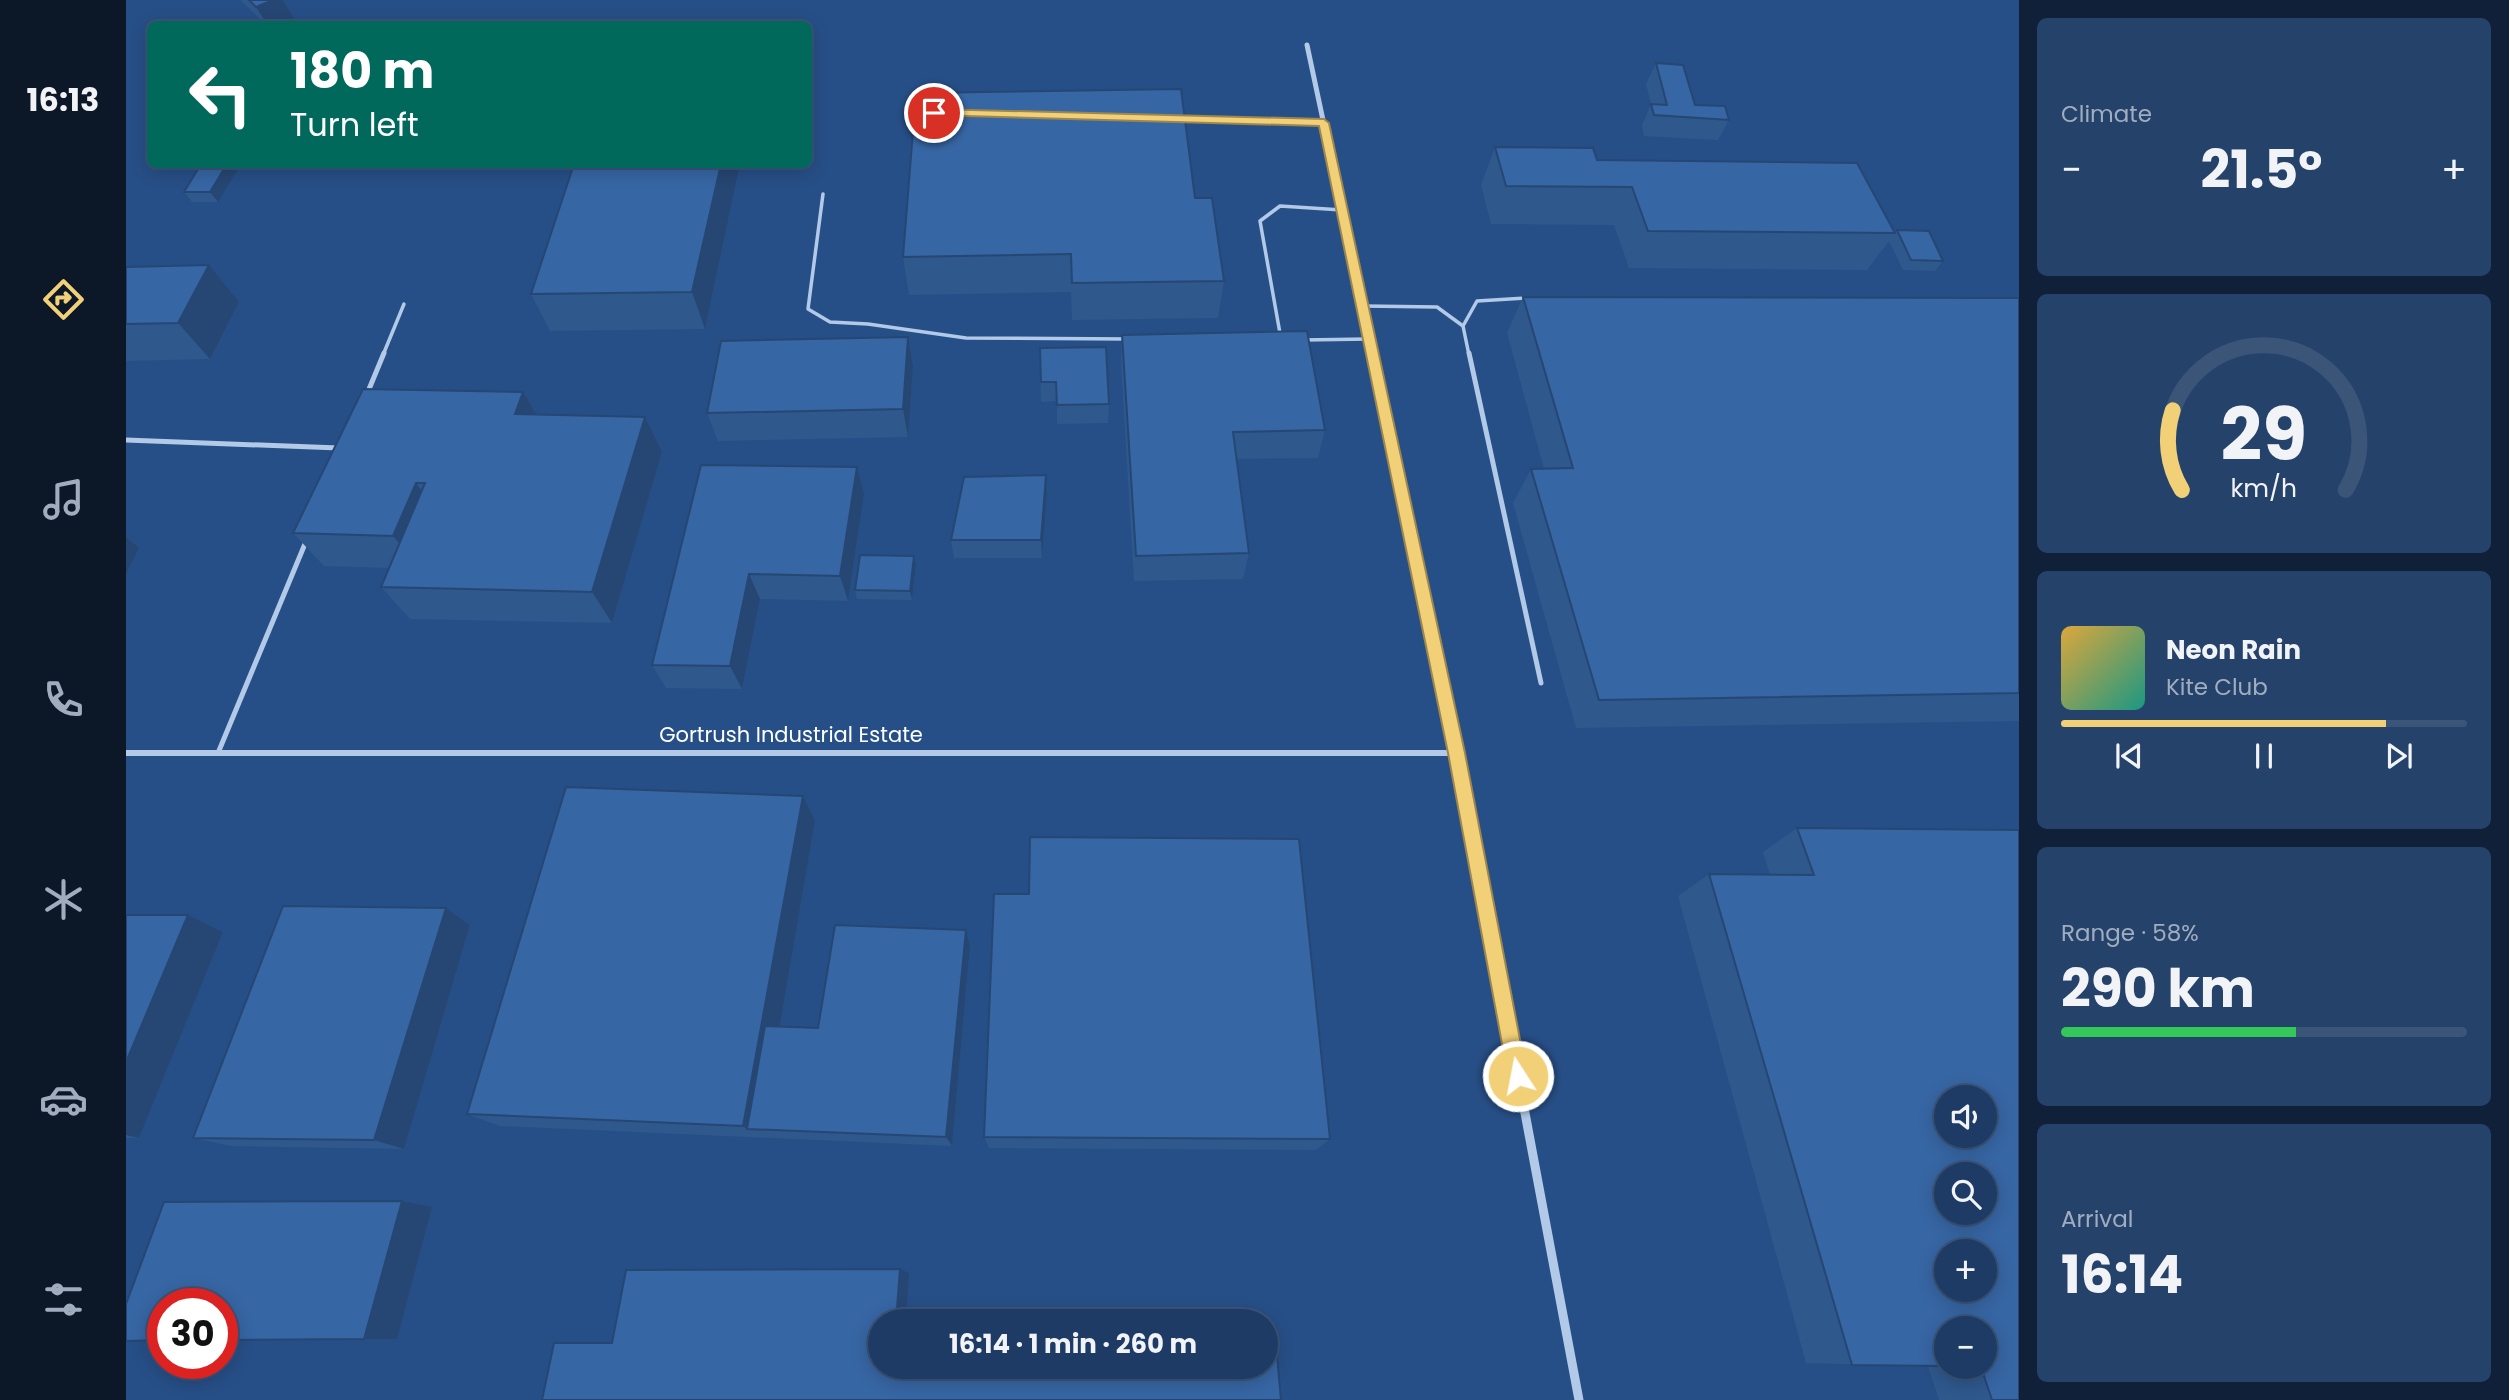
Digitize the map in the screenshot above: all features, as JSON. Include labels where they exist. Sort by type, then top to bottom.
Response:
[{"type":"street","points":[[1307,45],[1457,753],[1579,1400]]},
{"type":"street","name":"Gortrush Industrial Estate","points":[[126,753],[1457,753]]},
{"type":"lane","points":[[906,112],[934,113]]},
{"type":"lane","points":[[1171,119],[1324,123]]},
{"type":"lane","points":[[823,194],[808,309],[830,322],[868,324],[966,338],[1130,339]]},
{"type":"lane","points":[[1281,340],[1260,222],[1280,206],[1342,210]]},
{"type":"lane","points":[[1463,326],[1477,301],[1529,298]]},
{"type":"lane","points":[[365,400],[404,304]]},
{"type":"lane","points":[[1363,306],[1437,307],[1463,326],[1541,683]]},
{"type":"lane","points":[[1267,340],[1369,339]]},
{"type":"lane","points":[[126,440],[345,448],[340,461]]},
{"type":"lane","points":[[218,753],[308,537]]},
{"type":"building","points":[[249,0],[273,0],[256,7]]},
{"type":"building","points":[[1656,63],[1683,65],[1695,105],[1725,106],[1729,120],[1654,115],[1651,104],[1667,105]]},
{"type":"building","points":[[1181,89],[1195,198],[1212,198],[1224,281],[1072,283],[1071,254],[903,257],[916,93]]},
{"type":"building","points":[[1495,147],[1593,148],[1597,160],[1857,163],[1895,233],[1648,231],[1632,187],[1506,186]]},
{"type":"building","points":[[199,168],[225,168],[210,192],[184,192]]},
{"type":"building","points":[[573,168],[720,168],[692,292],[531,294]]},
{"type":"building","points":[[1897,230],[1929,231],[1943,261],[1911,260]]},
{"type":"building","points":[[209,265],[178,323],[126,324],[126,267]]},
{"type":"building","points":[[1523,297],[2019,298],[2019,693],[1599,700],[1531,469],[1573,468]]},
{"type":"building","points":[[1307,331],[1325,430],[1233,432],[1249,553],[1136,556],[1122,335]]},
{"type":"building","points":[[908,337],[903,409],[707,413],[721,341]]},
{"type":"building","points":[[1106,347],[1109,404],[1057,405],[1056,382],[1041,382],[1040,348]]},
{"type":"building","points":[[363,389],[523,392],[515,414],[645,417],[592,592],[381,587],[425,483],[416,483],[393,536],[293,533]]},
{"type":"building","points":[[701,465],[857,467],[840,576],[749,574],[730,666],[652,665]]},
{"type":"building","points":[[1046,475],[1041,540],[951,540],[964,477]]},
{"type":"building","points":[[860,555],[914,556],[910,591],[855,590]]},
{"type":"building","points":[[566,787],[803,796],[743,1126],[467,1114]]},
{"type":"building","points":[[1797,828],[2019,830],[2019,1400],[1992,1400],[1985,1379],[1997,1379],[1997,1316],[1934,1316],[1934,1366],[1852,1365],[1709,874],[1814,875]]},
{"type":"building","points":[[1030,837],[1299,839],[1330,1139],[984,1137],[994,894],[1029,894]]},
{"type":"building","points":[[283,906],[446,908],[374,1140],[193,1138]]},
{"type":"building","points":[[126,915],[188,915],[126,1062]]},
{"type":"building","points":[[835,925],[966,930],[946,1137],[747,1129],[765,1026],[818,1028]]},
{"type":"building","points":[[402,1201],[364,1339],[238,1340],[238,1288],[147,1288],[147,1340],[126,1341],[126,1304],[164,1202]]},
{"type":"building","points":[[900,1269],[897,1309],[868,1309],[868,1379],[1278,1379],[1278,1366],[1281,1400],[542,1400],[554,1343],[612,1343],[626,1270]]},
{"type":"route","points":[[934,113],[1324,123],[1457,753],[1518,1076]]}]
